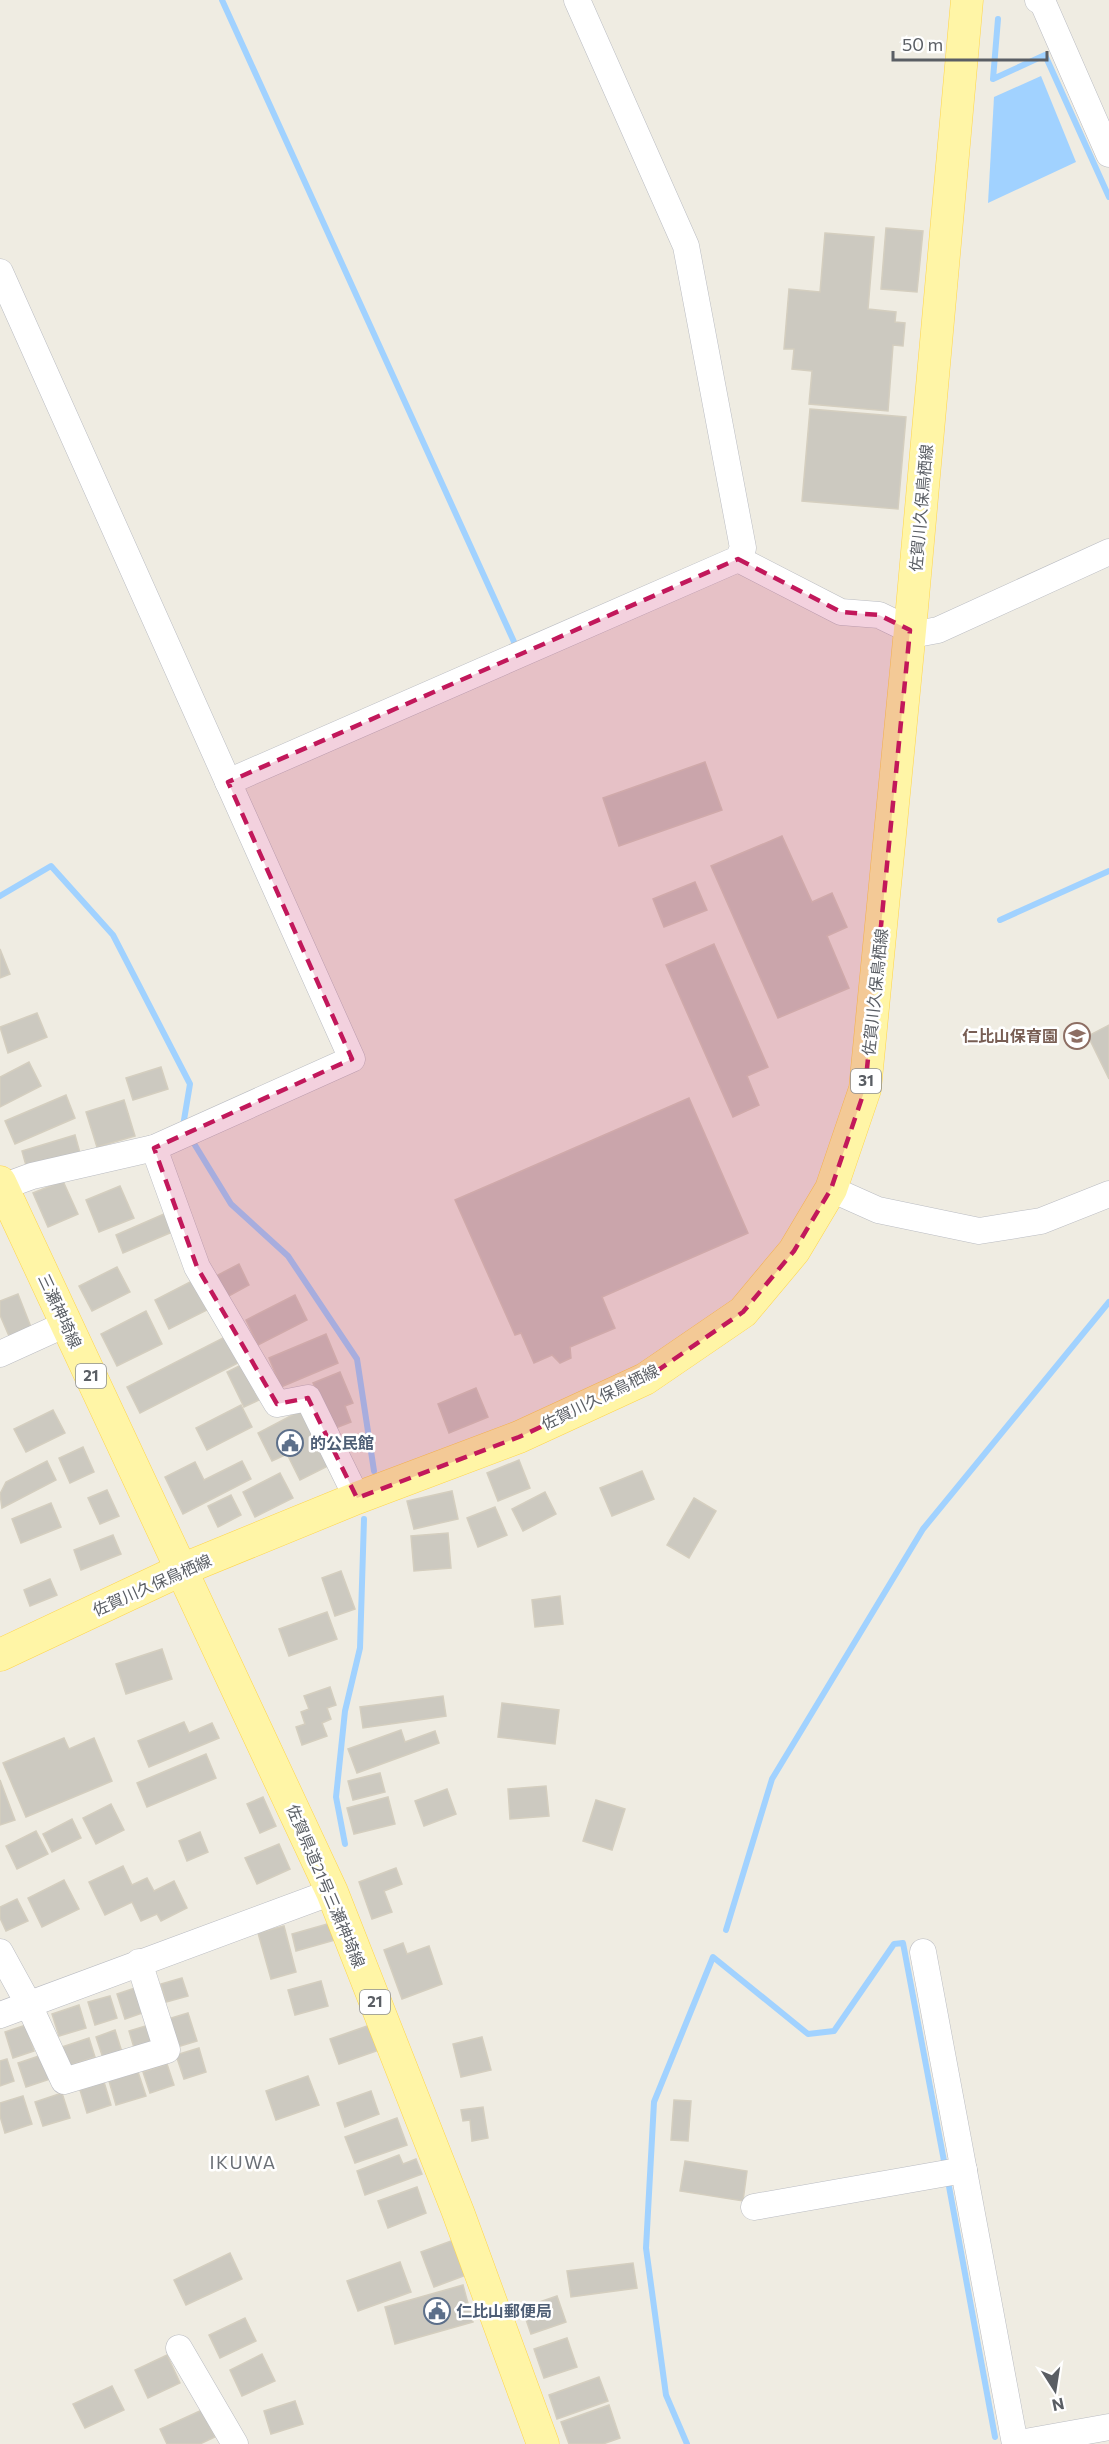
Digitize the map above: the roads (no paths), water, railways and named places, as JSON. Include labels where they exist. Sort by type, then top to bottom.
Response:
[{"type":"main road","name":"佐賀川久保鳥栖線","points":[[0,1655],[181,1570],[357,1498],[519,1437],[645,1378],[743,1312],[794,1251],[831,1189],[865,1089],[910,630],[967,0]]},
{"type":"main road","name":"三瀬神埼線","points":[[1,1184],[181,1570]]},
{"type":"main road","name":"佐賀県道21号三瀬神埼線","points":[[181,1570],[332,1892],[458,2212],[543,2444]]},
{"type":"street","points":[[228,782],[738,560],[743,548],[691,261],[577,0]]},
{"type":"street","points":[[1038,0],[1043,3],[1109,154]]},
{"type":"street","points":[[0,272],[352,1059],[175,1137],[1,1184]]},
{"type":"street","points":[[738,560],[841,612],[879,615],[910,630],[922,633],[938,630],[1109,552]]},
{"type":"street","points":[[175,1137],[197,1267],[277,1404],[308,1398],[357,1498]]},
{"type":"street","points":[[831,1189],[878,1210],[979,1231],[1041,1221],[1109,1194]]},
{"type":"street","points":[[0,1354],[66,1324]]},
{"type":"street","points":[[0,2015],[332,1892]]},
{"type":"street","points":[[0,1952],[28,2003],[64,2081],[167,2050],[139,1962]]},
{"type":"street","points":[[923,1952],[1015,2444],[1109,2427]]},
{"type":"street","points":[[754,2207],[964,2170]]},
{"type":"street","points":[[179,2348],[235,2444]]},
{"type":"water","points":[[1041,76],[1076,162],[988,203],[994,97]]},
{"type":"waterway","points":[[222,0],[515,644]]},
{"type":"waterway","points":[[998,19],[993,79],[1045,55],[1109,197]]},
{"type":"waterway","points":[[0,896],[51,866],[113,935],[190,1084],[183,1126]]},
{"type":"waterway","points":[[1000,920],[1109,871]]},
{"type":"waterway","points":[[190,1137],[231,1204],[288,1256],[357,1359],[374,1471]]},
{"type":"waterway","points":[[726,1930],[772,1779],[923,1529],[1109,1302]]},
{"type":"waterway","points":[[345,1844],[336,1797],[345,1711],[360,1648],[364,1519]]},
{"type":"waterway","points":[[687,2444],[666,2395],[646,2248],[654,2102],[713,1957],[808,2034],[834,2031],[894,1944],[903,1943],[944,2161]]},
{"type":"waterway","points":[[948,2181],[995,2437]]},
{"type":"place","name":"仁比山保育園","points":[[1077,1036]]},
{"type":"place","name":"的公民館","points":[[290,1443]]},
{"type":"place","name":"仁比山郵便局","points":[[437,2311]]},
{"type":"district","name":"IKUWA","points":[[243,2163]]}]
